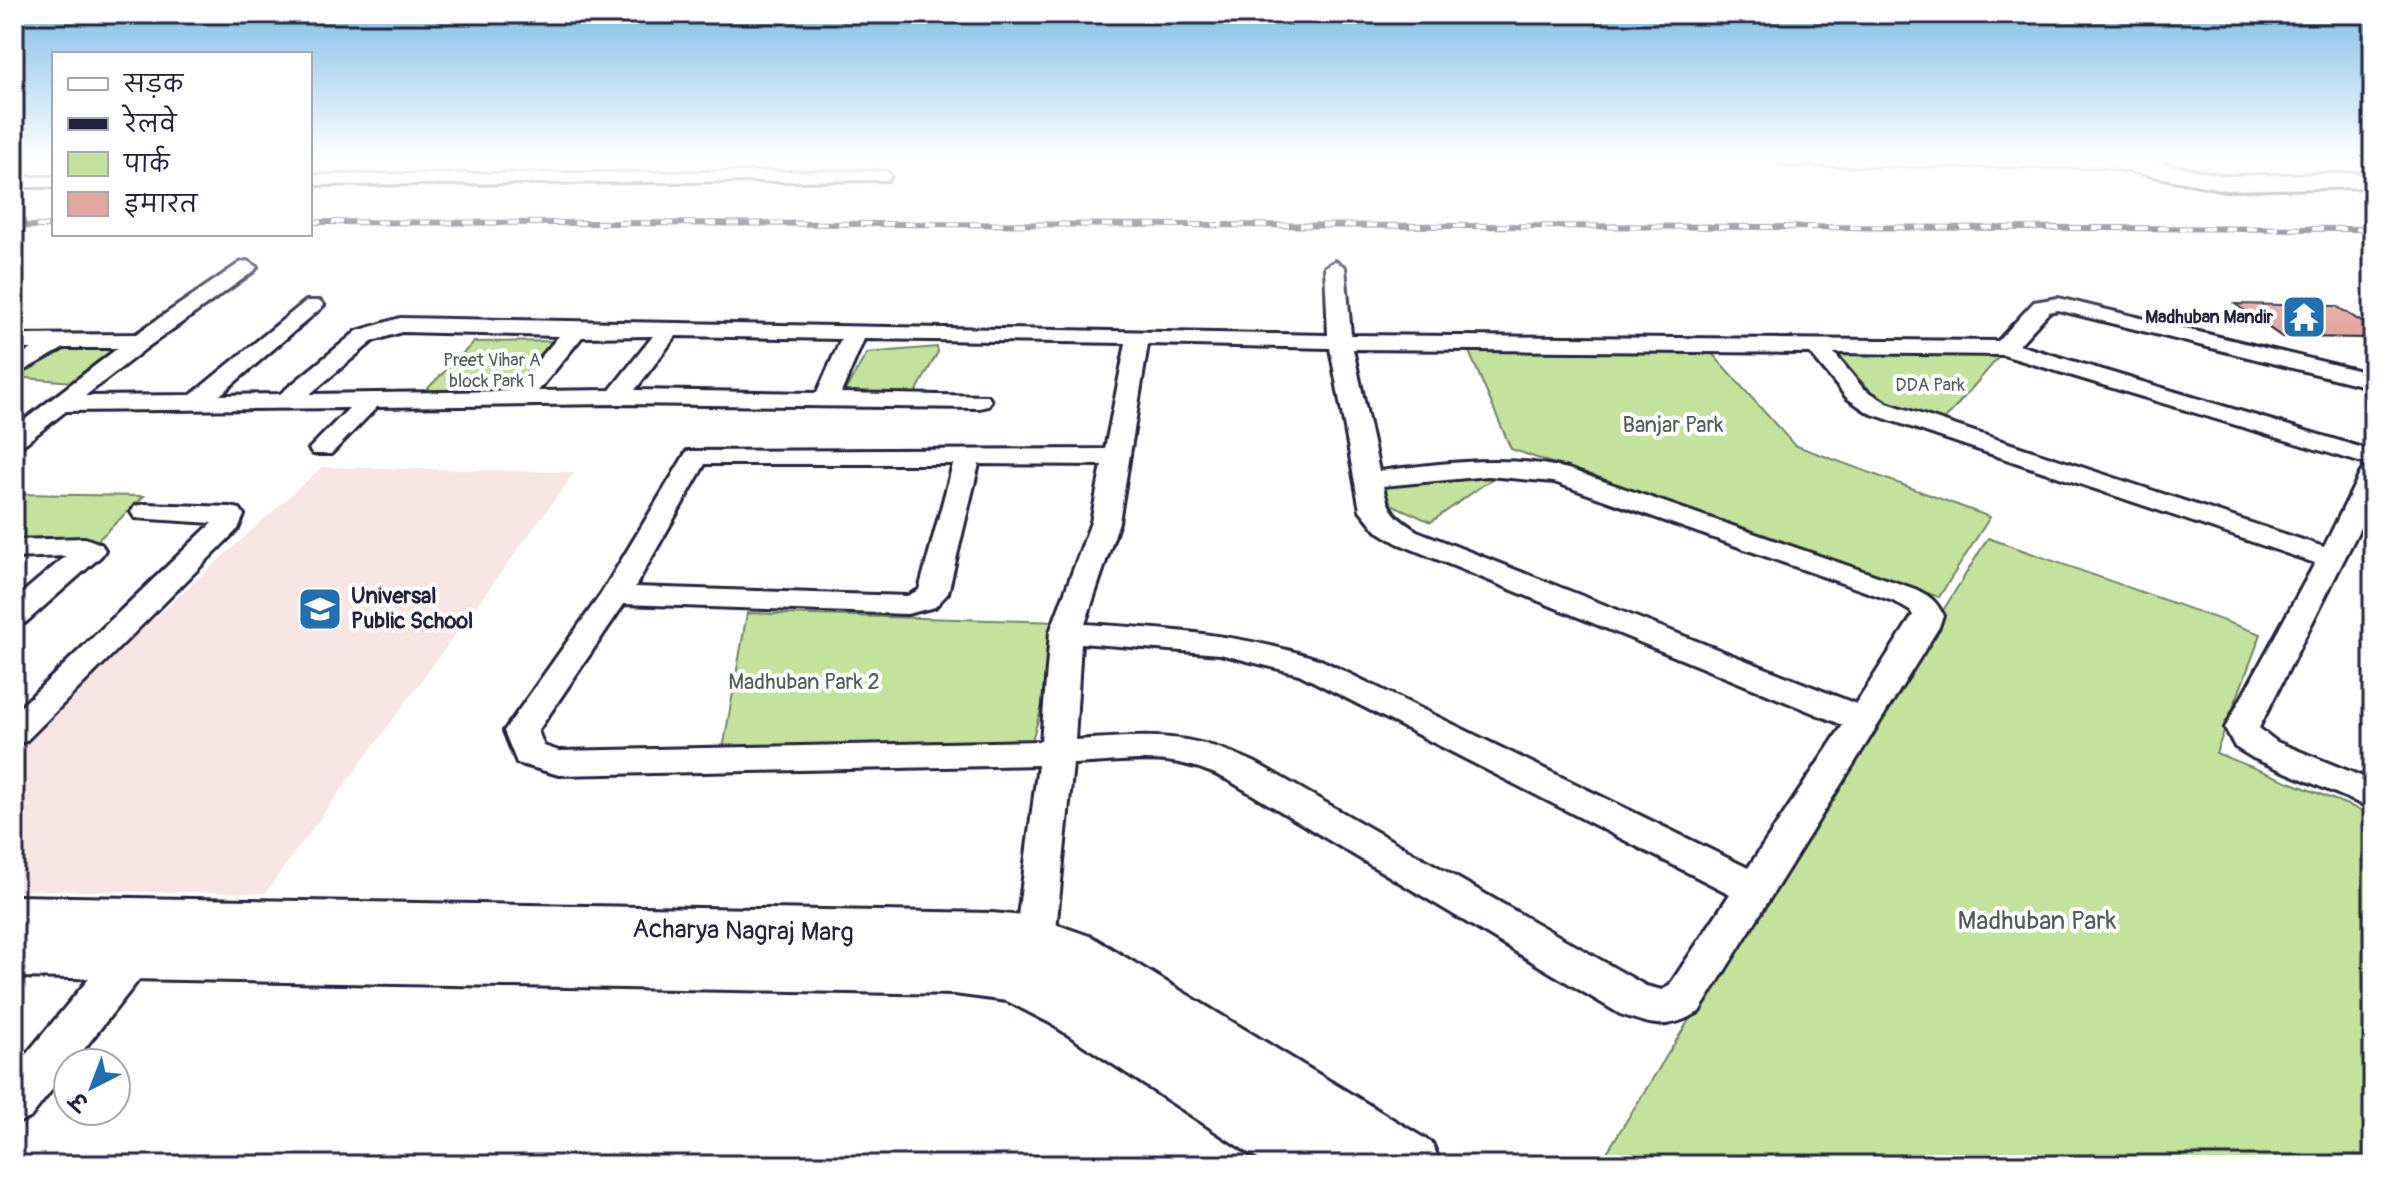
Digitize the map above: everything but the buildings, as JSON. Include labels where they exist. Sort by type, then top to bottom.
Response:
[{"type":"street","points":[[14,440],[141,341],[247,267]]},
{"type":"street","points":[[1335,267],[1340,342],[1374,510],[1387,525],[1407,537],[1863,720]]},
{"type":"street","points":[[2004,348],[2042,307],[2058,304],[2373,381]]},
{"type":"street","points":[[195,404],[313,305]]},
{"type":"street","points":[[284,403],[365,336],[400,325],[1340,342],[2004,348],[2373,459]]},
{"type":"street","points":[[617,397],[670,329]]},
{"type":"street","points":[[518,399],[576,330]]},
{"type":"street","points":[[826,400],[855,333]]},
{"type":"street","points":[[1025,959],[1057,753],[1066,632],[1105,522],[1138,337]]},
{"type":"street","points":[[14,342],[141,341]]},
{"type":"street","points":[[14,369],[57,342]]},
{"type":"street","points":[[1816,346],[1855,393],[1878,408],[2332,559]]},
{"type":"street","points":[[62,404],[368,403],[617,397],[979,401]]},
{"type":"street","points":[[322,449],[368,403]]},
{"type":"street","points":[[1115,457],[696,456],[615,595],[521,731],[529,754],[559,763],[1057,753],[1167,747],[1208,755],[1257,780],[1635,1001],[1666,1009],[1684,999],[1928,615],[1923,605],[1904,595],[1559,475],[1525,467],[1488,467],[1368,480]]},
{"type":"street","points":[[615,595],[907,605],[924,601],[933,593],[968,457]]},
{"type":"street","points":[[2373,474],[2332,559],[2242,728],[2247,739],[2265,750],[2373,796]]},
{"type":"street","points":[[14,733],[228,523],[230,515],[145,512]]},
{"type":"street","points":[[14,549],[85,547],[91,550],[14,616]]},
{"type":"street","points":[[1066,632],[1237,645],[1279,655],[1310,667],[1754,888]]},
{"type":"street","name":"Acharya Nagraj Marg","points":[[14,918],[148,939],[938,970],[1072,954],[1408,1165]]},
{"type":"street","points":[[14,1103],[148,939]]},
{"type":"street","name":"Acharya Nagraj Marg","points":[[14,954],[148,939]]},
{"type":"street","name":"Acharya Nagraj Marg","points":[[1025,959],[1071,1005],[1303,1158]]},
{"type":"shaded area","name":"Universal Public School","points":[[322,467],[575,472],[265,893],[14,890],[14,745]]},
{"type":"green space","name":"Preet Vihar A block Park 1","points":[[563,341],[514,399],[415,401],[474,342]]},
{"type":"green space","points":[[937,347],[938,352],[915,394],[843,394],[867,353]]},
{"type":"green space","name":"Banjar Park","points":[[1467,347],[1709,350],[1794,445],[1990,517],[1939,597],[1511,449]]},
{"type":"green space","points":[[123,348],[73,382],[14,377],[14,350]]},
{"type":"green space","name":"DDA Park","points":[[1830,350],[2004,351],[1941,424],[1886,406]]},
{"type":"green space","points":[[1507,468],[1431,522],[1366,493],[1382,486]]},
{"type":"green space","points":[[14,494],[144,496],[97,541],[14,543]]},
{"type":"green space","name":"Madhuban Park","points":[[1988,538],[2261,634],[2216,753],[2373,815],[2373,1104],[2364,1165],[1599,1165]]},
{"type":"green space","name":"Madhuban Park 2","points":[[747,613],[1063,622],[1030,747],[723,749]]},
{"type":"railway","points":[[312,222],[2373,229]]},
{"type":"railway","points":[[14,226],[52,226]]},
{"type":"place","name":"Madhuban Mandir","points":[[2304,317]]},
{"type":"place","name":"Universal Public School","points":[[320,609]]}]
